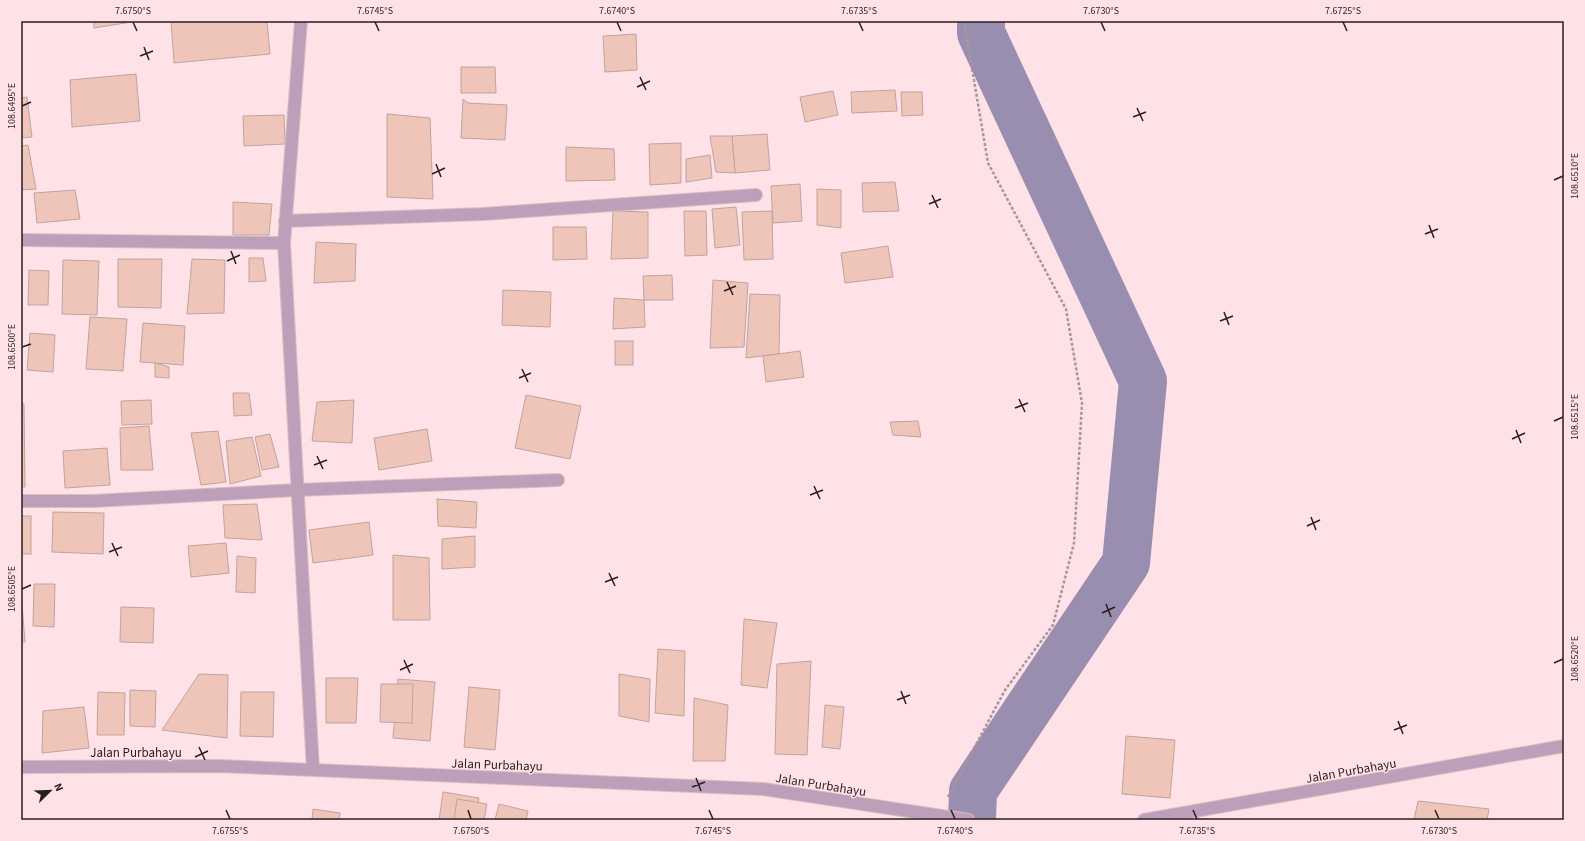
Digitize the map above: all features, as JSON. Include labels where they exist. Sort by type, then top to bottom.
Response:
[{"type":"street","points":[[301,21],[284,243],[313,770]]},
{"type":"street","points":[[285,221],[483,214],[756,195]]},
{"type":"street","points":[[21,240],[284,243]]},
{"type":"street","points":[[21,501],[93,501],[297,490],[558,480]]},
{"type":"street","name":"Jalan Purbahayu","points":[[1144,820],[1564,746]]},
{"type":"street","name":"Jalan Purbahayu","points":[[21,767],[219,766],[763,789],[968,820]]},
{"type":"path","points":[[939,815],[1005,690],[1053,625],[1074,543],[1082,403],[1066,309],[988,163],[964,21]]},
{"type":"building","points":[[94,21],[138,21],[94,28]]},
{"type":"building","points":[[171,21],[267,21],[270,54],[174,63]]},
{"type":"building","points":[[636,34],[637,70],[605,72],[603,36]]},
{"type":"building","points":[[461,67],[495,67],[496,93],[461,93]]},
{"type":"building","points":[[136,74],[140,121],[72,127],[70,80]]},
{"type":"building","points":[[895,90],[897,111],[852,113],[851,92]]},
{"type":"building","points":[[833,91],[838,115],[805,122],[800,97]]},
{"type":"building","points":[[901,92],[922,92],[923,115],[902,116]]},
{"type":"building","points":[[27,97],[32,137],[21,138],[21,98]]},
{"type":"building","points":[[463,99],[468,103],[507,105],[505,140],[461,138]]},
{"type":"building","points":[[387,114],[430,118],[433,199],[387,197]]},
{"type":"building","points":[[284,115],[285,144],[244,146],[243,116]]},
{"type":"building","points":[[767,134],[770,170],[735,173],[732,136]]},
{"type":"building","points":[[710,136],[732,136],[735,173],[716,172]]},
{"type":"building","points":[[681,143],[681,183],[650,185],[649,144]]},
{"type":"building","points":[[28,145],[36,189],[21,190],[21,146]]},
{"type":"building","points":[[566,147],[614,149],[615,180],[566,181]]},
{"type":"building","points":[[710,155],[712,178],[686,182],[686,159]]},
{"type":"building","points":[[895,182],[899,211],[863,212],[862,183]]},
{"type":"building","points":[[800,184],[802,221],[773,223],[771,186]]},
{"type":"building","points":[[817,189],[841,190],[841,228],[817,225]]},
{"type":"building","points":[[75,190],[80,219],[37,223],[34,193]]},
{"type":"building","points":[[233,202],[272,204],[269,235],[233,235]]},
{"type":"building","points":[[736,207],[740,245],[715,248],[712,209]]},
{"type":"building","points":[[613,211],[648,212],[648,258],[611,259]]},
{"type":"building","points":[[684,211],[706,211],[707,255],[685,256]]},
{"type":"building","points":[[772,211],[773,259],[744,260],[742,212]]},
{"type":"building","points":[[553,227],[586,227],[587,259],[553,260]]},
{"type":"building","points":[[316,242],[356,244],[355,281],[314,283]]},
{"type":"building","points":[[888,246],[893,277],[845,283],[841,253]]},
{"type":"building","points":[[249,258],[263,258],[266,281],[249,282]]},
{"type":"building","points":[[118,259],[162,259],[161,308],[118,307]]},
{"type":"building","points":[[192,259],[225,260],[224,313],[187,314]]},
{"type":"building","points":[[63,260],[99,261],[97,315],[62,314]]},
{"type":"building","points":[[29,270],[49,271],[48,305],[28,305]]},
{"type":"building","points":[[672,275],[673,300],[644,300],[643,276]]},
{"type":"building","points":[[713,280],[748,283],[744,347],[710,348]]},
{"type":"building","points":[[503,290],[551,292],[550,327],[502,325]]},
{"type":"building","points":[[750,294],[780,295],[779,354],[746,358]]},
{"type":"building","points":[[614,298],[644,300],[645,327],[613,329]]},
{"type":"building","points":[[90,317],[127,319],[123,371],[86,369]]},
{"type":"building","points":[[143,323],[185,326],[183,365],[140,362]]},
{"type":"building","points":[[30,333],[55,335],[53,372],[27,370]]},
{"type":"building","points":[[615,341],[633,341],[633,365],[615,365]]},
{"type":"building","points":[[800,351],[804,377],[766,382],[763,356]]},
{"type":"building","points":[[155,363],[169,367],[169,378],[155,377]]},
{"type":"building","points":[[233,393],[249,393],[252,415],[234,416]]},
{"type":"building","points":[[526,395],[581,406],[570,459],[515,448]]},
{"type":"building","points":[[151,400],[152,424],[122,425],[121,401]]},
{"type":"building","points":[[354,400],[352,443],[312,441],[317,402]]},
{"type":"building","points":[[21,404],[24,404],[25,487],[21,487]]},
{"type":"building","points":[[918,421],[921,437],[893,435],[890,422]]},
{"type":"building","points":[[149,426],[153,470],[121,470],[120,428]]},
{"type":"building","points":[[427,429],[432,461],[379,470],[374,438]]},
{"type":"building","points":[[218,431],[226,482],[201,485],[191,433]]},
{"type":"building","points":[[270,434],[279,467],[262,470],[255,437]]},
{"type":"building","points":[[252,437],[261,476],[230,484],[226,441]]},
{"type":"building","points":[[107,448],[110,485],[65,488],[63,451]]},
{"type":"building","points":[[437,499],[477,502],[476,528],[438,526]]},
{"type":"building","points":[[257,504],[262,540],[225,538],[223,505]]},
{"type":"building","points":[[53,512],[104,513],[103,554],[52,552]]},
{"type":"building","points":[[21,516],[31,516],[31,554],[21,554]]},
{"type":"building","points":[[369,522],[373,555],[313,563],[309,530]]},
{"type":"building","points":[[475,536],[475,567],[442,569],[442,539]]},
{"type":"building","points":[[226,543],[229,573],[191,577],[188,546]]},
{"type":"building","points":[[393,555],[429,558],[430,620],[393,620]]},
{"type":"building","points":[[237,556],[256,558],[255,593],[236,592]]},
{"type":"building","points":[[34,584],[55,584],[54,627],[33,626]]},
{"type":"building","points":[[21,592],[25,642],[21,642]]},
{"type":"building","points":[[121,607],[154,608],[153,643],[120,642]]},
{"type":"building","points":[[744,619],[777,623],[767,688],[741,685]]},
{"type":"building","points":[[658,649],[685,651],[684,716],[655,713]]},
{"type":"building","points":[[811,661],[807,755],[775,754],[777,664]]},
{"type":"building","points":[[199,674],[228,675],[227,738],[162,730]]},
{"type":"building","points":[[619,674],[650,679],[649,722],[619,716]]},
{"type":"building","points":[[326,678],[358,678],[356,723],[326,723]]},
{"type":"building","points":[[398,679],[435,682],[430,741],[393,738]]},
{"type":"building","points":[[381,684],[413,684],[412,723],[380,722]]},
{"type":"building","points":[[469,687],[500,690],[495,750],[464,747]]},
{"type":"building","points":[[130,690],[156,691],[155,727],[130,726]]},
{"type":"building","points":[[98,692],[125,693],[124,735],[97,735]]},
{"type":"building","points":[[241,692],[274,692],[273,737],[240,736]]},
{"type":"building","points":[[694,698],[728,705],[725,761],[693,761]]},
{"type":"building","points":[[825,705],[844,707],[840,749],[822,747]]},
{"type":"building","points":[[84,707],[89,748],[42,753],[43,711]]},
{"type":"building","points":[[1126,736],[1175,740],[1170,798],[1122,794]]},
{"type":"building","points":[[443,792],[479,798],[475,820],[439,820]]},
{"type":"building","points":[[457,799],[487,804],[484,820],[454,820]]},
{"type":"building","points":[[1418,801],[1489,809],[1487,820],[1414,820]]},
{"type":"building","points":[[499,804],[528,811],[526,820],[495,820]]},
{"type":"building","points":[[313,809],[340,813],[339,820],[312,820]]},
{"type":"waterway","points":[[972,820],[973,791],[1126,563],[1143,381],[981,33],[981,21]]}]
